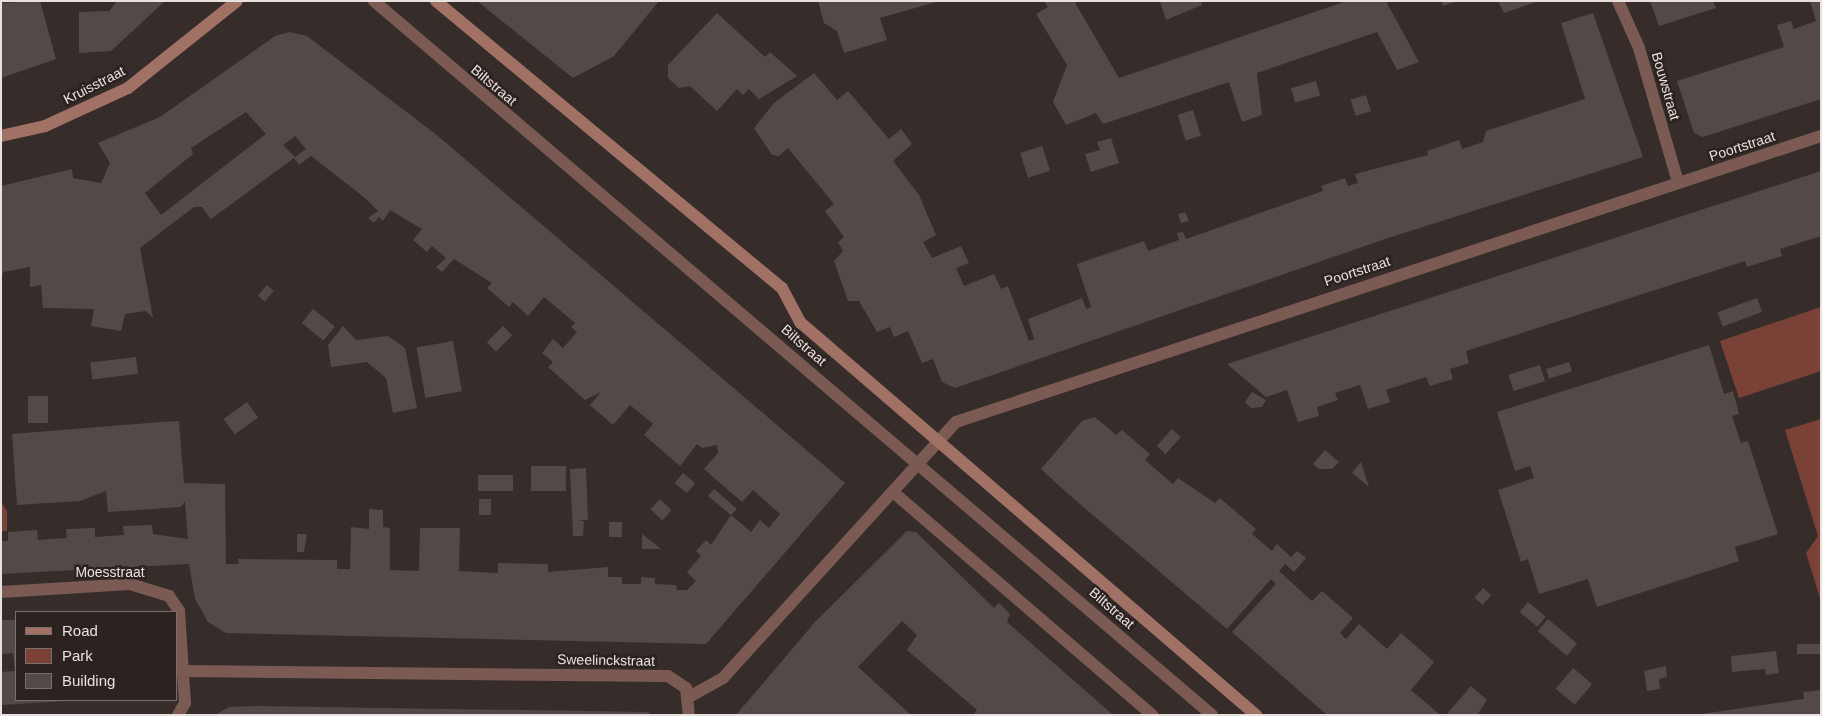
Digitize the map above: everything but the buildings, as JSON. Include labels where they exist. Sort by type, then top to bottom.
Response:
[{"type":"street","name":"Kruisstraat","points":[[1,136],[44,126],[128,88],[237,1]]},
{"type":"street","name":"Biltstraat","points":[[374,1],[919,462],[1212,715]]},
{"type":"street","name":"Bouwstraat","points":[[1618,1],[1639,48],[1678,182]]},
{"type":"street","name":"Biltstraat","points":[[440,2],[782,288],[801,323],[1256,715]]},
{"type":"street","name":"Poortstraat","points":[[919,462],[956,422],[1017,399],[1821,136]]},
{"type":"street","points":[[689,715],[689,697],[723,678],[919,462]]},
{"type":"street","points":[[893,492],[1152,715]]},
{"type":"street","name":"Moesstraat","points":[[1,592],[152,587],[168,596],[179,611],[185,703],[178,715]]},
{"type":"street","name":"Sweelinckstraat","points":[[182,671],[668,676],[686,688],[689,697]]},
{"type":"green space","points":[[1821,307],[1821,371],[1739,398],[1720,341]]},
{"type":"green space","points":[[1821,419],[1821,601],[1806,553],[1818,536],[1785,430]]},
{"type":"green space","points":[[1,502],[7,511],[7,531],[1,531]]}]
